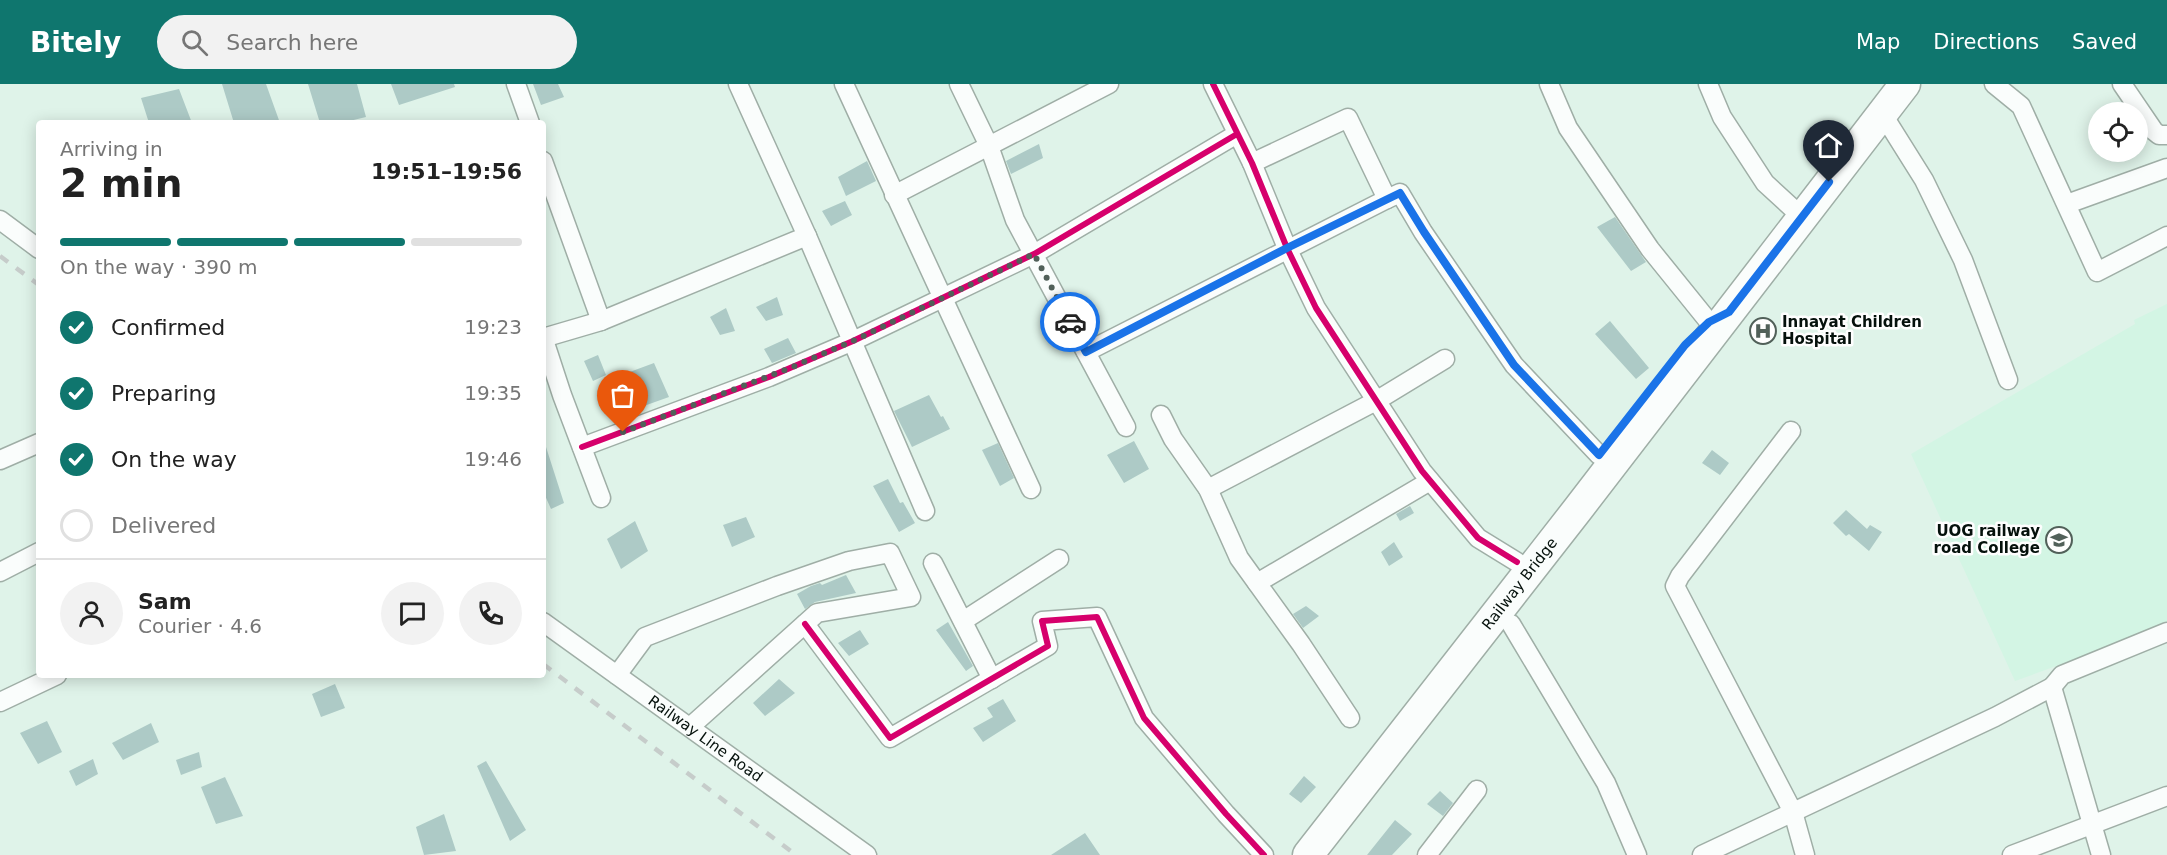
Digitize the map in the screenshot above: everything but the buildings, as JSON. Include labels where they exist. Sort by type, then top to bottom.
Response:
[{"type":"main road","points":[[1286,855],[1685,345],[1719,317],[1802,217],[1905,84]]},
{"type":"main road","points":[[1333,855],[1710,361],[1725,336],[1719,317]]},
{"type":"main road","name":"Railway Bridge","points":[[1308,855],[1719,317]]},
{"type":"street","points":[[516,84],[529,120]]},
{"type":"street","points":[[738,84],[853,341],[925,511]]},
{"type":"street","points":[[844,84],[1031,489]]},
{"type":"street","points":[[959,84],[989,147],[1015,220],[1126,427]]},
{"type":"street","points":[[894,195],[1109,84]]},
{"type":"street","points":[[1213,84],[1252,163],[1287,248],[1316,308],[1430,481],[1478,538],[1517,562]]},
{"type":"street","points":[[1549,84],[1568,128],[1650,249],[1719,317]]},
{"type":"street","points":[[1708,84],[1722,117],[1765,183],[1802,217]]},
{"type":"street","points":[[1994,84],[2021,106],[2097,272],[2167,236]]},
{"type":"street","points":[[2122,84],[2154,131],[2159,135],[2167,135]]},
{"type":"street","points":[[1882,113],[1924,180],[1963,260],[2007,380]]},
{"type":"street","points":[[1252,163],[1348,118],[1387,199]]},
{"type":"street","points":[[582,447],[769,377],[853,341],[1034,254],[1237,134]]},
{"type":"street","points":[[2067,204],[2167,168]]},
{"type":"street","points":[[546,169],[601,321]]},
{"type":"street","points":[[1086,352],[1287,248],[1400,193],[1514,365],[1599,455]]},
{"type":"street","points":[[0,220],[36,247]]},
{"type":"street","points":[[546,337],[601,321],[807,236]]},
{"type":"street","points":[[546,346],[601,498]]},
{"type":"street","points":[[1208,489],[1376,401],[1445,359]]},
{"type":"street","points":[[1161,415],[1173,439],[1208,489],[1239,558],[1301,644],[1350,718]]},
{"type":"street","points":[[1791,431],[1680,576],[1675,586],[1793,812],[1805,855]]},
{"type":"street","points":[[0,460],[36,444]]},
{"type":"street","points":[[1257,583],[1430,481]]},
{"type":"street","points":[[617,675],[645,637],[849,561],[890,553],[911,597],[817,613],[690,727]]},
{"type":"street","points":[[0,572],[36,554]]},
{"type":"street","points":[[963,621],[1059,559]]},
{"type":"street","points":[[933,563],[992,679]]},
{"type":"street","points":[[805,624],[890,738],[1048,646],[1042,621],[1097,617],[1144,718],[1264,855]]},
{"type":"street","name":"Railway Line Road","points":[[546,624],[867,855]]},
{"type":"street","points":[[1511,624],[1606,783],[1637,855]]},
{"type":"street","points":[[1702,855],[1995,717],[2052,687],[2062,675],[2167,632]]},
{"type":"street","points":[[0,702],[51,678]]},
{"type":"street","points":[[2052,687],[2101,855]]},
{"type":"street","points":[[1427,855],[1477,790]]},
{"type":"street","points":[[2012,855],[2167,796]]},
{"type":"shaded area","name":"UOG railway road College","points":[[2167,304],[2167,626],[2015,681],[1911,454],[2135,324],[2134,320]]},
{"type":"railway","points":[[0,256],[36,283]]},
{"type":"railway","points":[[546,666],[796,855]]},
{"type":"cycle path","points":[[1213,84],[1252,163],[1287,248],[1316,308],[1422,471],[1478,538],[1517,562]]},
{"type":"cycle path","points":[[582,447],[769,377],[853,341],[1034,254],[1237,134]]},
{"type":"cycle path","points":[[805,624],[890,738],[1048,646],[1042,621],[1097,617],[1144,718],[1264,855]]},
{"type":"way so far","points":[[623,432],[769,377],[853,341],[1034,254],[1070,322]]},
{"type":"place","name":"Innayat Children Hospital","points":[[1763,331]]},
{"type":"place","name":"UOG railway road College","points":[[2059,540]]},
{"type":"route","points":[[1070,322],[1086,352],[1287,248],[1400,193],[1514,365],[1599,455],[1685,345],[1709,322],[1729,312],[1829,182]]}]
